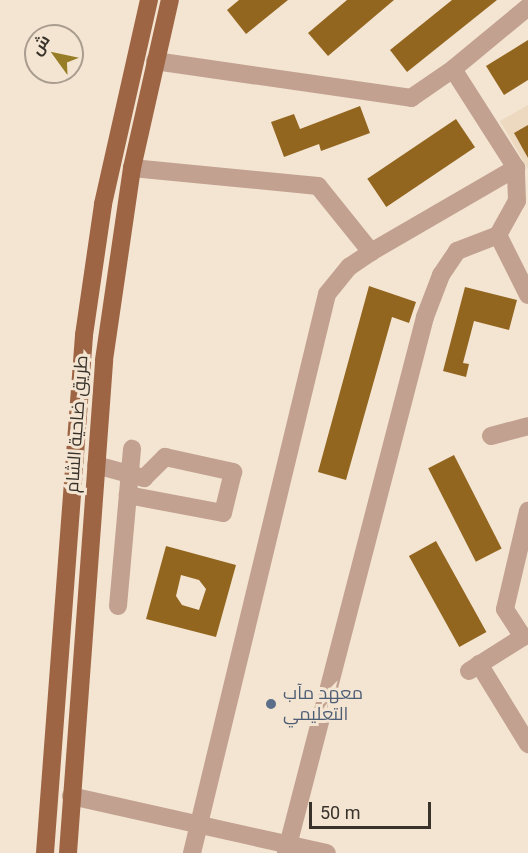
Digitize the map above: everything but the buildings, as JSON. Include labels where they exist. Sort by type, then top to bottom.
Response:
[{"type":"main road","name":"طريق ضاحية الشام","points":[[45,853],[84,335],[103,204],[149,0]]},
{"type":"main road","name":"طريق ضاحية الشام","points":[[68,853],[104,360],[132,168],[154,61],[170,0]]},
{"type":"street","points":[[154,61],[411,98],[453,69],[528,7]]},
{"type":"street","points":[[287,848],[425,317],[441,276],[457,251],[498,235],[517,201],[516,168],[453,69]]},
{"type":"street","points":[[132,168],[318,186],[371,252]]},
{"type":"street","points":[[192,853],[327,294],[349,267],[371,252],[516,168]]},
{"type":"street","points":[[498,235],[528,295]]},
{"type":"street","points":[[491,436],[528,426]]},
{"type":"street","points":[[118,606],[132,449]]},
{"type":"street","points":[[96,465],[144,478],[165,457],[232,472],[223,513],[128,495]]},
{"type":"street","points":[[528,511],[505,609],[523,637],[474,668],[528,744]]},
{"type":"street","points":[[72,796],[199,823],[287,848],[327,853]]},
{"type":"shaded area","points":[[528,105],[528,169],[500,121]]},
{"type":"place","name":"معهد مآب التعليمي","points":[[271,704]]}]
